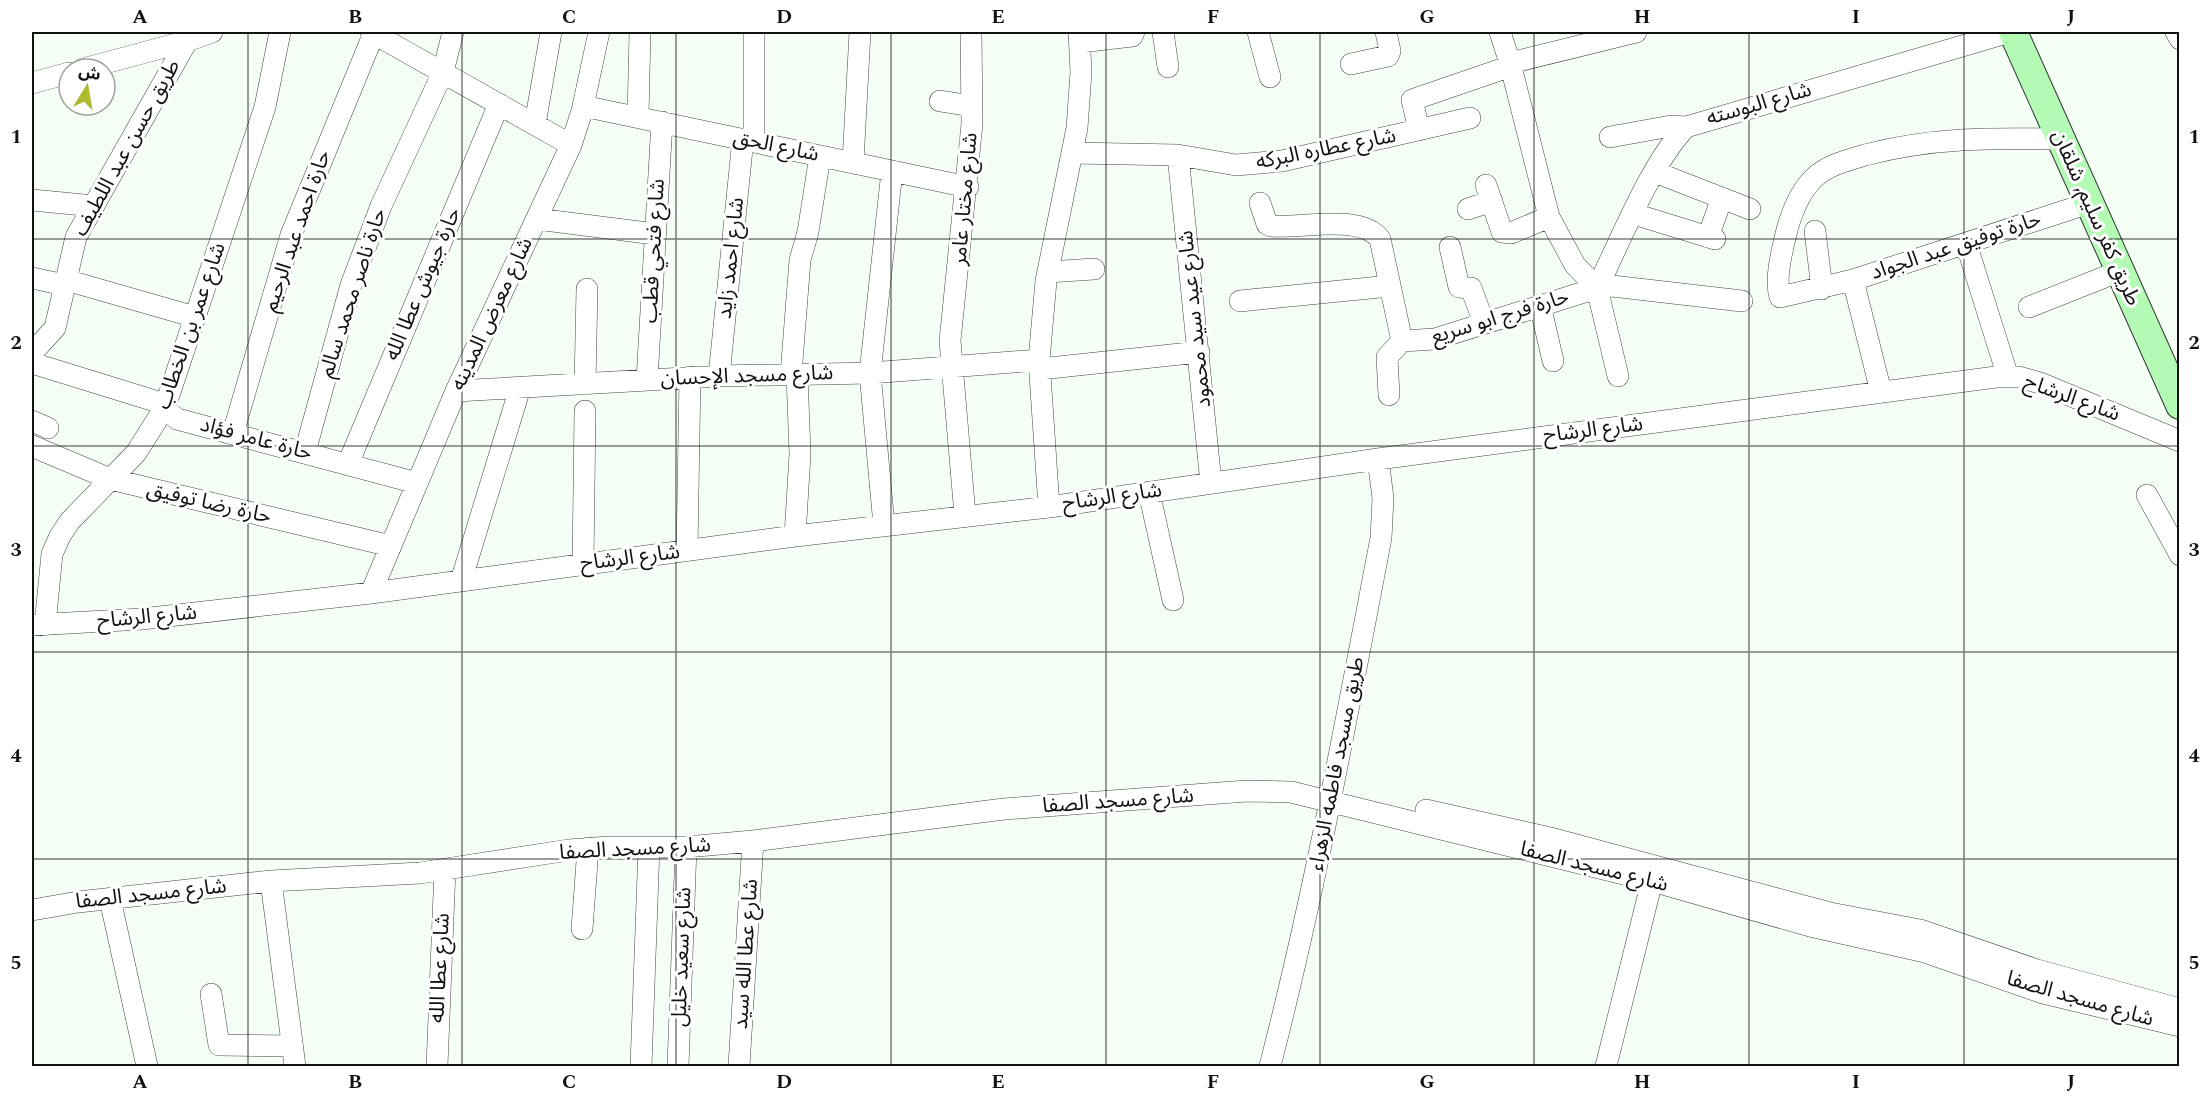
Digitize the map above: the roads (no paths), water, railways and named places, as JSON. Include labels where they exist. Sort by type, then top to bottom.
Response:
[{"type":"street","points":[[117,58],[187,36],[212,32]]},
{"type":"street","name":"شارع عمر بن الخطاب","points":[[38,625],[52,554],[60,536],[70,520],[136,453],[165,407],[265,107],[280,32]]},
{"type":"street","points":[[373,32],[572,145]]},
{"type":"street","name":"حارة احمد عبد الرحيم","points":[[232,433],[291,235],[373,32]]},
{"type":"street","name":"حارة ناصر محمد سالم","points":[[305,452],[351,285],[381,206],[443,72],[453,32]]},
{"type":"street","points":[[535,124],[551,32]]},
{"type":"street","name":"شارع معرض المدينه","points":[[371,593],[456,391],[572,145],[599,32]]},
{"type":"street","points":[[638,117],[640,32]]},
{"type":"street","name":"شارع احمد زايد","points":[[719,376],[749,140],[754,32]]},
{"type":"street","points":[[853,162],[860,32]]},
{"type":"street","name":"شارع مختار عامر","points":[[964,515],[951,366],[951,335],[968,187],[972,106],[971,32]]},
{"type":"street","points":[[1049,507],[1039,365],[1048,272],[1073,153],[1081,72],[1080,37],[1132,36],[1134,32]]},
{"type":"street","points":[[1163,32],[1168,67]]},
{"type":"street","points":[[1258,32],[1270,77]]},
{"type":"street","points":[[1351,64],[1388,56],[1390,51],[1386,32]]},
{"type":"street","points":[[1500,32],[1511,65],[1549,217],[1575,265],[1597,288],[1618,376]]},
{"type":"street","points":[[1419,130],[1412,100],[1587,37],[1635,32]]},
{"type":"street","name":"شارع البوسته","points":[[1597,288],[1655,172],[1673,140],[1686,127],[2011,32]]},
{"type":"street","name":"طريق كفر سليم, شلقان","points":[[2011,32],[2180,405]]},
{"type":"street","points":[[2176,32],[2180,39]]},
{"type":"street","name":"طريق حسن عبد اللطيف","points":[[32,352],[56,328],[76,237],[187,36]]},
{"type":"street","points":[[32,83],[57,76]]},
{"type":"street","points":[[940,101],[972,106]]},
{"type":"street","name":"حارة جيوش عطا الله","points":[[348,464],[499,104]]},
{"type":"street","name":"شارع الحق","points":[[583,106],[968,187]]},
{"type":"street","name":"شارع عطاره البركه","points":[[1073,153],[1178,154],[1224,164],[1259,164],[1282,161],[1470,118]]},
{"type":"street","name":"شارع فتحي قطب","points":[[647,380],[662,122]]},
{"type":"street","points":[[1610,137],[1671,126],[1686,127]]},
{"type":"street","name":"حارة توفيق عبد الجواد","points":[[2060,138],[1940,139],[1847,160],[1816,176],[1804,190],[1787,229],[1779,293],[1784,297],[1822,289],[2089,203]]},
{"type":"street","name":"شارع عيد سيد محمود","points":[[1178,154],[1211,483]]},
{"type":"street","points":[[795,536],[800,454],[794,374],[800,260],[808,232],[820,156]]},
{"type":"street","points":[[884,525],[870,373],[892,171]]},
{"type":"street","points":[[1655,172],[1750,209]]},
{"type":"street","points":[[1468,209],[1489,193],[1502,232],[1505,233],[1511,233],[1549,217]]},
{"type":"street","points":[[1634,214],[1712,238],[1722,198]]},
{"type":"street","points":[[32,200],[94,206]]},
{"type":"street","points":[[1260,203],[1267,224],[1271,226],[1349,225],[1368,229],[1380,239],[1402,341],[1387,357],[1389,395]]},
{"type":"street","points":[[537,219],[655,234]]},
{"type":"street","points":[[1815,231],[1822,289]]},
{"type":"street","points":[[1966,243],[2008,377]]},
{"type":"street","points":[[1450,247],[1459,287],[1471,288],[1484,323]]},
{"type":"street","points":[[1048,272],[1094,269]]},
{"type":"street","points":[[2028,307],[2120,271]]},
{"type":"street","points":[[32,278],[65,283],[195,317]]},
{"type":"street","points":[[1853,280],[1881,392]]},
{"type":"street","points":[[1240,301],[1390,286]]},
{"type":"street","name":"حارة فرج ابو سريع","points":[[1402,341],[1435,339],[1597,288],[1633,287],[1742,301]]},
{"type":"street","points":[[585,384],[588,289]]},
{"type":"street","points":[[1540,305],[1553,361]]},
{"type":"street","name":"شارع مسجد الإحسان","points":[[456,391],[690,377],[870,373],[951,366],[1039,365],[1199,352]]},
{"type":"street","name":"حارة عامر فؤاد","points":[[32,363],[155,401],[177,418],[417,483]]},
{"type":"street","points":[[687,550],[690,377]]},
{"type":"street","name":"شارع الرشاح","points":[[38,625],[142,619],[371,593],[795,536],[1049,507],[1378,459],[2008,377],[2040,382],[2180,441]]},
{"type":"street","points":[[461,581],[520,388]]},
{"type":"street","points":[[583,564],[585,411]]},
{"type":"street","name":"حارة رضا توفيق","points":[[32,446],[110,479],[391,546]]},
{"type":"street","name":"طريق مسجد فاطمه الزهراء","points":[[1270,1066],[1297,962],[1332,795],[1381,538],[1383,498],[1378,459]]},
{"type":"street","points":[[1149,492],[1173,600]]},
{"type":"street","points":[[2147,495],[2180,555]]},
{"type":"street","name":"شارع مسجد الصفا","points":[[32,910],[271,881],[445,869],[588,848],[686,847],[753,841],[814,831],[1004,809],[1235,792],[1291,792],[1332,795],[1550,838],[1830,913],[1920,930],[2057,976],[2180,1009]]},
{"type":"street","name":"شارع مسجد الصفا","points":[[1332,795],[1810,926],[1925,952],[2060,998],[2180,1026]]},
{"type":"street","name":"شارع عطا الله سيد","points":[[739,1066],[753,841]]},
{"type":"street","points":[[641,1066],[649,847]]},
{"type":"street","name":"شارع سعيد خليل","points":[[678,1066],[686,847]]},
{"type":"street","points":[[582,929],[588,848]]},
{"type":"street","name":"شارع عطا الله","points":[[437,1066],[445,869]]},
{"type":"street","points":[[211,994],[219,1045],[293,1056],[271,881]]},
{"type":"street","points":[[1606,1066],[1652,881]]},
{"type":"street","points":[[110,899],[147,1066]]}]
